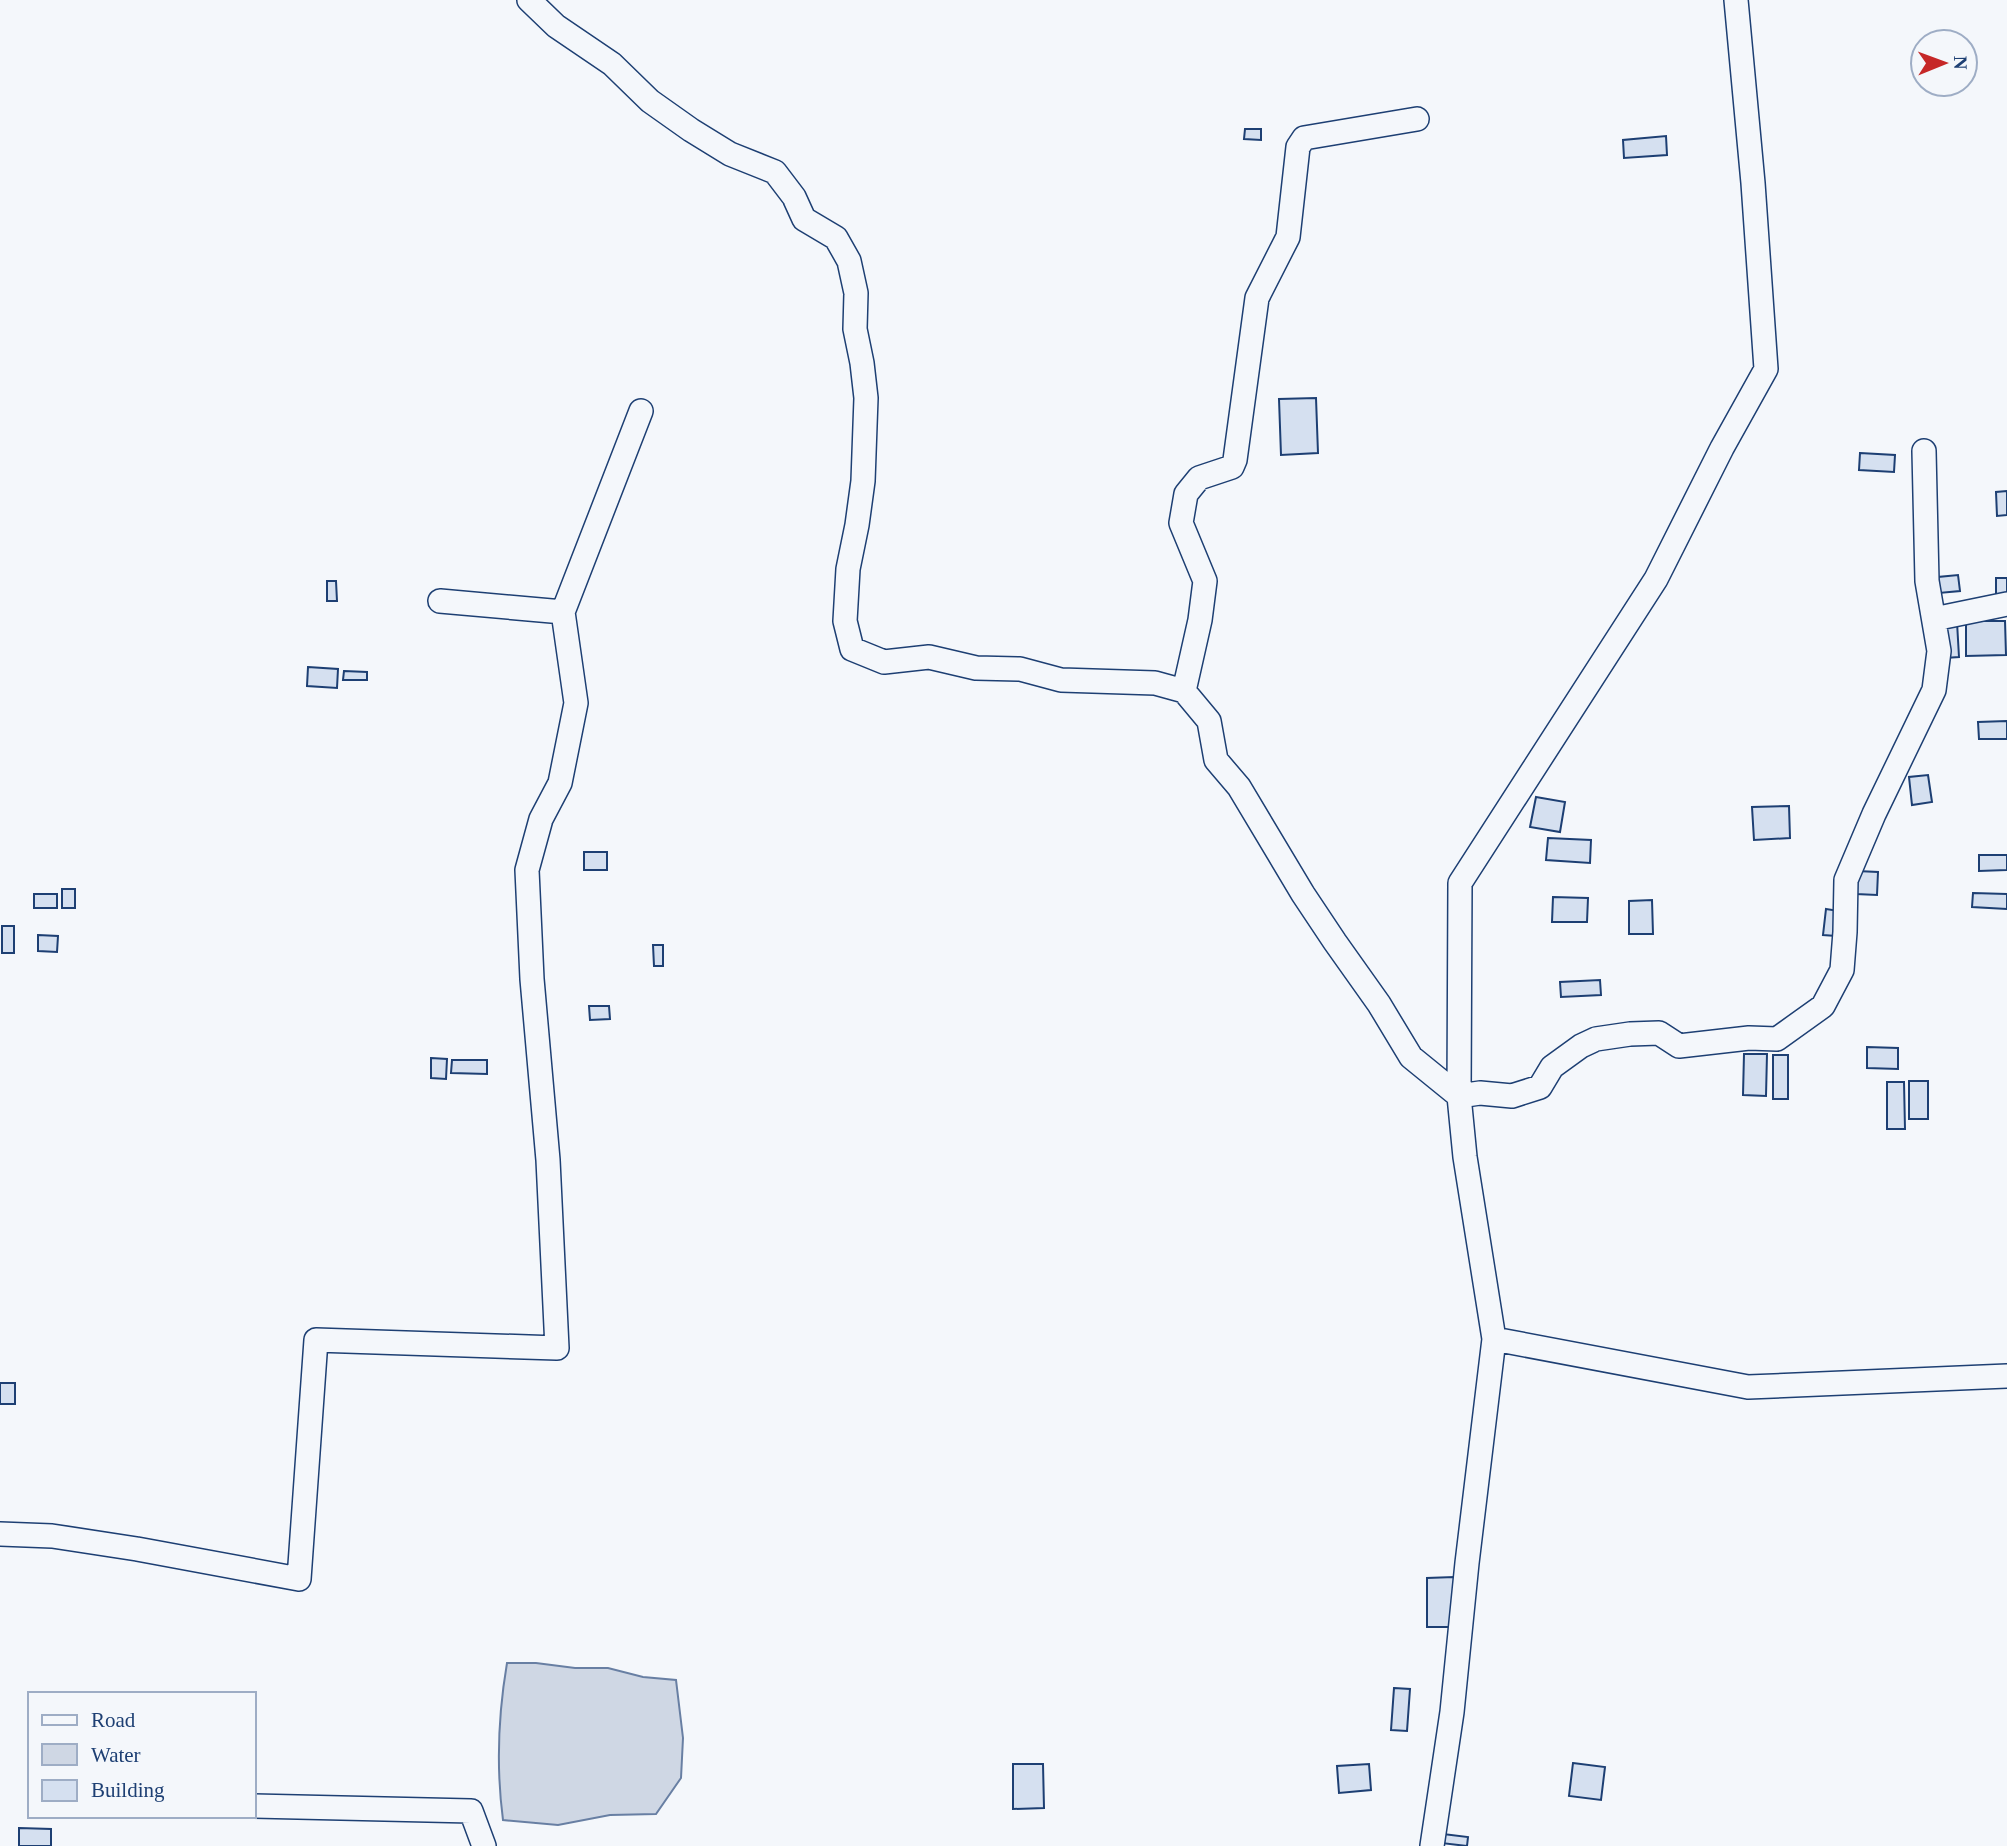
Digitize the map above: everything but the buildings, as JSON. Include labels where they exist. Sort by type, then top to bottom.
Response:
[{"type":"street","points":[[529,0],[556,26],[612,64],[650,101],[691,130],[730,154],[775,172],[794,197],[804,219],[836,238],[849,261],[856,293],[855,329],[866,398],[863,481],[848,569],[845,621],[852,649],[884,662],[929,657],[976,668],[1020,669],[1061,680],[1155,683],[1184,691],[1209,721],[1216,760],[1239,787],[1303,894],[1379,1004],[1411,1057],[1459,1096],[1480,1093],[1512,1096],[1540,1087],[1552,1068],[1581,1046],[1596,1039],[1659,1033],[1679,1046],[1749,1038],[1777,1039],[1823,1006],[1842,970],[1846,880],[1874,814],[1934,690],[1939,651],[1927,581],[1924,451]]},
{"type":"street","points":[[1432,1846],[1452,1712],[1494,1339],[1465,1157],[1459,1096],[1460,883],[1656,579],[1722,448],[1766,369],[1753,183],[1736,0]]},
{"type":"street","points":[[1184,691],[1200,620],[1205,581],[1181,523],[1186,494],[1199,478],[1232,467],[1235,460],[1257,298],[1288,237],[1298,147],[1304,138],[1418,119]]},
{"type":"street","points":[[0,1534],[52,1536],[299,1579],[316,1340],[556,1348],[548,1160],[532,979],[527,870],[541,819],[560,783],[576,703],[563,611],[641,411]]},
{"type":"street","points":[[440,601],[563,611]]},
{"type":"street","points":[[1934,619],[2007,604]]},
{"type":"street","points":[[1494,1339],[1748,1387],[2007,1376]]},
{"type":"street","points":[[256,1806],[471,1811],[484,1846]]},
{"type":"water","points":[[507,1663],[608,1668],[643,1677],[676,1680],[683,1738],[681,1778],[656,1814],[610,1815],[558,1825],[503,1820],[499,1742]]}]
